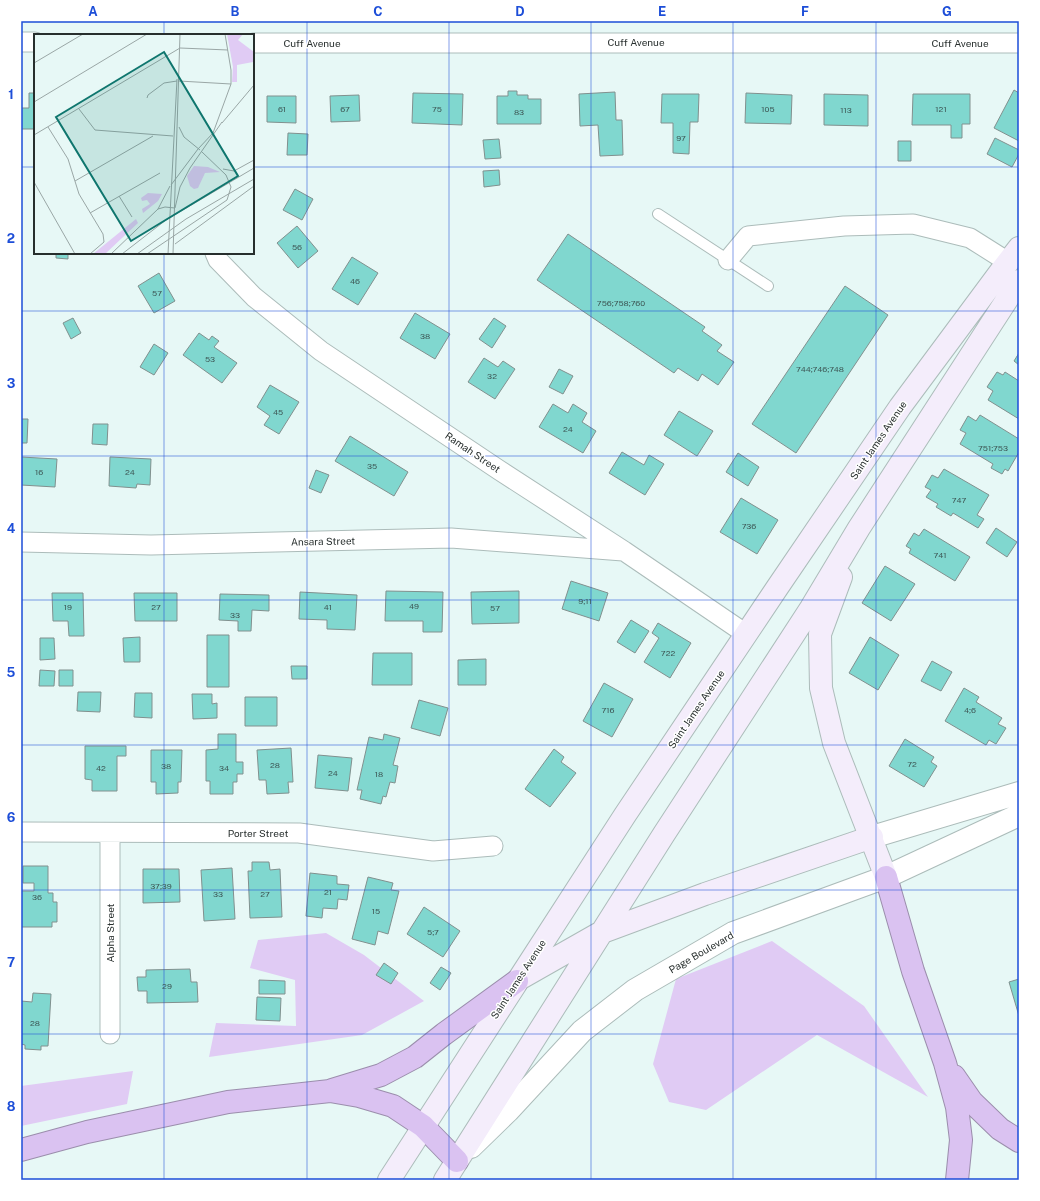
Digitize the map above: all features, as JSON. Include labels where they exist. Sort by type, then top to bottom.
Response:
[{"type":"highway","points":[[886,877],[913,971],[945,1063],[957,1107],[961,1140],[957,1180]]},
{"type":"highway","points":[[21,1150],[87,1132],[228,1102],[330,1091],[381,1074],[414,1057],[517,980]]},
{"type":"highway","points":[[945,1063],[972,1102],[1000,1129],[1019,1141]]},
{"type":"highway","points":[[330,1091],[359,1096],[393,1106],[423,1126],[457,1161]]},
{"type":"main road","name":"Saint James Avenue","points":[[389,1180],[517,980],[746,634],[900,407],[1013,255]]},
{"type":"main road","points":[[445,1180],[600,933],[811,608],[859,528],[1019,281]]},
{"type":"main road","points":[[859,528],[820,634],[821,688],[834,743],[872,837],[886,877]]},
{"type":"main road","points":[[517,980],[600,933],[705,894],[872,837]]},
{"type":"street","points":[[21,42],[34,42]]},
{"type":"street","name":"Cuff Avenue","points":[[254,43],[1019,43]]},
{"type":"street","points":[[728,260],[748,236],[844,226],[913,224],[970,238],[1013,255]]},
{"type":"street","name":"Ramah Street","points":[[215,254],[218,260],[254,297],[321,351],[499,470],[624,551],[746,634]]},
{"type":"street","name":"Ansara Street","points":[[21,542],[151,545],[452,538],[624,551]]},
{"type":"street","points":[[872,837],[1019,793]]},
{"type":"street","name":"Page Boulevard","points":[[457,1161],[508,1111],[582,1031],[635,990],[733,933],[886,877],[1019,816]]},
{"type":"street","name":"Porter Street","points":[[21,832],[299,833],[433,851],[493,846]]},
{"type":"street","name":"Alpha Street","points":[[110,833],[110,1034]]},
{"type":"lane","points":[[658,214],[768,286]]},
{"type":"shaded area","points":[[326,933],[364,955],[424,1001],[362,1035],[209,1057],[216,1023],[296,1026],[295,980],[250,968],[258,940]]},
{"type":"shaded area","points":[[772,941],[864,1006],[928,1097],[817,1035],[706,1110],[669,1102],[653,1064],[676,979]]},
{"type":"shaded area","points":[[133,1071],[127,1104],[21,1126],[21,1086]]},
{"type":"building","points":[[1014,90],[1019,93],[1019,141],[994,128]]},
{"type":"building","points":[[508,91],[517,91],[517,95],[528,95],[528,99],[541,99],[541,124],[497,124],[497,96],[508,96]]},
{"type":"building","points":[[615,92],[616,120],[622,120],[623,155],[600,156],[598,125],[580,126],[579,94]]},
{"type":"building","points":[[29,93],[34,93],[34,129],[21,129],[21,108],[29,108]]},
{"type":"building","points":[[413,93],[463,94],[462,125],[412,123]]},
{"type":"building","points":[[746,93],[792,95],[791,124],[745,123]]},
{"type":"building","points":[[662,94],[699,94],[698,122],[690,122],[689,154],[673,153],[673,123],[661,123]]},
{"type":"building","points":[[824,94],[868,95],[868,126],[824,125]]},
{"type":"building","points":[[913,94],[970,94],[970,124],[962,124],[962,138],[951,138],[951,125],[912,125]]},
{"type":"building","points":[[359,95],[360,121],[331,122],[330,96]]},
{"type":"building","points":[[267,96],[296,96],[296,123],[267,122]]},
{"type":"building","points":[[288,133],[308,134],[307,155],[287,155]]},
{"type":"building","points":[[995,138],[1019,150],[1019,154],[1012,167],[987,154]]},
{"type":"building","points":[[499,139],[501,158],[485,159],[483,140]]},
{"type":"building","points":[[898,141],[911,141],[911,161],[898,161]]},
{"type":"building","points":[[499,170],[500,185],[484,187],[483,171]]},
{"type":"building","points":[[295,189],[313,199],[302,220],[283,210]]},
{"type":"building","points":[[297,226],[318,251],[298,268],[277,243]]},
{"type":"building","points":[[568,234],[705,327],[702,331],[722,345],[717,351],[734,362],[718,385],[702,374],[698,381],[678,368],[674,373],[537,280]]},
{"type":"building","points":[[56,254],[68,254],[68,259],[56,258]]},
{"type":"building","points":[[352,257],[378,273],[358,305],[332,289]]},
{"type":"building","points":[[159,273],[175,301],[154,313],[138,286]]},
{"type":"building","points":[[845,286],[888,315],[796,453],[752,424]]},
{"type":"building","points":[[415,313],[450,334],[435,359],[400,338]]},
{"type":"building","points":[[73,318],[81,333],[71,339],[63,323]]},
{"type":"building","points":[[494,318],[506,326],[492,348],[479,339]]},
{"type":"building","points":[[199,333],[209,340],[212,336],[219,341],[214,347],[237,363],[222,383],[183,355]]},
{"type":"building","points":[[154,344],[168,353],[154,375],[140,367]]},
{"type":"building","points":[[1019,353],[1019,365],[1014,361]]},
{"type":"building","points":[[484,358],[498,367],[503,361],[515,369],[495,399],[468,382]]},
{"type":"building","points":[[559,369],[573,376],[563,394],[549,387]]},
{"type":"building","points":[[997,372],[1003,375],[1005,372],[1019,381],[1019,419],[988,400],[993,391],[987,387]]},
{"type":"building","points":[[270,385],[299,402],[279,434],[264,425],[270,416],[257,407]]},
{"type":"building","points":[[553,404],[568,413],[573,404],[587,413],[582,422],[596,431],[583,453],[539,427]]},
{"type":"building","points":[[679,411],[713,431],[697,456],[664,435]]},
{"type":"building","points":[[980,415],[1019,439],[1019,452],[1008,471],[1005,469],[1002,474],[991,468],[993,464],[960,444],[966,433],[960,430],[968,416],[976,421]]},
{"type":"building","points":[[21,419],[28,419],[27,443],[21,443]]},
{"type":"building","points":[[93,424],[108,424],[107,445],[92,444]]},
{"type":"building","points":[[350,436],[408,472],[394,496],[335,461]]},
{"type":"building","points":[[622,452],[644,465],[649,455],[664,464],[645,495],[609,473]]},
{"type":"building","points":[[738,453],[759,467],[748,486],[726,472]]},
{"type":"building","points":[[21,457],[57,459],[55,487],[21,485]]},
{"type":"building","points":[[110,457],[151,459],[150,485],[137,484],[136,488],[109,486]]},
{"type":"building","points":[[944,469],[989,495],[977,515],[984,519],[978,528],[953,513],[951,516],[936,507],[938,504],[926,497],[931,490],[925,487],[932,475],[938,478]]},
{"type":"building","points":[[316,470],[329,475],[321,493],[309,488]]},
{"type":"building","points":[[741,498],[778,520],[757,554],[720,532]]},
{"type":"building","points":[[996,528],[1017,542],[1007,557],[986,543]]},
{"type":"building","points":[[924,529],[970,557],[955,581],[909,553],[911,549],[906,546],[914,533],[919,536]]},
{"type":"building","points":[[885,566],[915,584],[891,621],[862,603]]},
{"type":"building","points":[[571,581],[608,593],[599,621],[562,609]]},
{"type":"building","points":[[386,591],[443,592],[442,632],[423,632],[423,621],[385,621]]},
{"type":"building","points":[[519,591],[519,623],[472,624],[471,592]]},
{"type":"building","points":[[300,592],[357,595],[355,630],[327,629],[327,620],[299,619]]},
{"type":"building","points":[[52,593],[83,593],[84,636],[69,636],[68,621],[53,621]]},
{"type":"building","points":[[134,593],[177,593],[177,621],[135,621]]},
{"type":"building","points":[[220,594],[269,595],[269,611],[252,610],[251,631],[238,631],[238,621],[219,620]]},
{"type":"building","points":[[631,620],[649,631],[635,653],[617,642]]},
{"type":"building","points":[[658,623],[691,643],[670,678],[644,662],[659,638],[652,633]]},
{"type":"building","points":[[207,635],[229,635],[229,687],[207,687]]},
{"type":"building","points":[[140,637],[140,662],[124,662],[123,638]]},
{"type":"building","points":[[870,637],[899,655],[878,690],[849,673]]},
{"type":"building","points":[[40,638],[54,638],[55,659],[40,660]]},
{"type":"building","points":[[373,653],[412,653],[412,685],[372,685]]},
{"type":"building","points":[[486,659],[486,685],[458,685],[458,660]]},
{"type":"building","points":[[932,661],[952,672],[941,691],[921,681]]},
{"type":"building","points":[[291,666],[307,666],[307,679],[292,679]]},
{"type":"building","points":[[40,670],[55,671],[54,686],[39,686]]},
{"type":"building","points":[[59,670],[73,670],[73,686],[59,686]]},
{"type":"building","points":[[604,683],[633,699],[612,737],[583,721]]},
{"type":"building","points":[[964,688],[979,697],[976,702],[1002,718],[998,724],[1006,728],[996,744],[989,740],[986,745],[945,721]]},
{"type":"building","points":[[78,692],[101,692],[100,712],[77,711]]},
{"type":"building","points":[[135,693],[152,693],[152,718],[134,717]]},
{"type":"building","points":[[192,694],[212,694],[212,704],[217,703],[217,718],[193,719]]},
{"type":"building","points":[[245,697],[277,697],[277,726],[245,726]]},
{"type":"building","points":[[419,700],[448,708],[440,736],[411,728]]},
{"type":"building","points":[[218,734],[236,734],[236,762],[243,762],[243,774],[237,774],[237,782],[233,782],[233,794],[210,794],[210,781],[206,781],[206,750],[218,749]]},
{"type":"building","points":[[384,734],[400,738],[393,765],[398,766],[395,783],[390,782],[386,797],[383,796],[381,804],[360,799],[362,790],[357,790],[369,737],[383,740]]},
{"type":"building","points":[[905,739],[934,757],[931,762],[937,766],[924,787],[889,766]]},
{"type":"building","points":[[85,746],[126,746],[126,756],[117,756],[117,791],[92,791],[92,780],[85,779]]},
{"type":"building","points":[[291,748],[293,782],[288,782],[289,793],[267,794],[266,780],[259,780],[257,750]]},
{"type":"building","points":[[554,749],[564,757],[561,762],[576,773],[550,807],[525,789]]},
{"type":"building","points":[[151,750],[182,750],[181,782],[178,782],[178,793],[156,794],[156,782],[151,782]]},
{"type":"building","points":[[318,755],[352,758],[348,791],[315,788]]},
{"type":"building","points":[[252,862],[269,862],[270,870],[280,869],[282,917],[250,918],[248,871],[252,871]]},
{"type":"building","points":[[23,866],[48,866],[48,893],[53,893],[53,902],[57,902],[57,922],[52,922],[52,927],[21,927],[21,891],[34,891],[34,883],[23,883]]},
{"type":"building","points":[[232,868],[235,919],[204,921],[201,870]]},
{"type":"building","points":[[143,869],[179,869],[180,902],[143,903]]},
{"type":"building","points":[[310,873],[337,876],[337,884],[349,885],[347,900],[338,899],[337,909],[323,908],[322,918],[306,916]]},
{"type":"building","points":[[368,877],[393,883],[391,890],[399,891],[388,934],[378,931],[375,945],[352,939]]},
{"type":"building","points":[[424,907],[460,931],[443,957],[407,934]]},
{"type":"building","points":[[384,963],[398,973],[391,984],[376,975]]},
{"type":"building","points":[[441,967],[451,973],[440,990],[430,983]]},
{"type":"building","points":[[190,969],[191,982],[197,982],[198,1002],[147,1003],[147,991],[138,991],[137,977],[146,977],[146,970]]},
{"type":"building","points":[[1019,979],[1019,1016],[1009,982]]},
{"type":"building","points":[[259,980],[285,981],[285,994],[259,994]]},
{"type":"building","points":[[33,993],[51,994],[48,1046],[41,1046],[41,1050],[25,1049],[25,1045],[21,1044],[21,1001],[32,1002]]},
{"type":"building","points":[[257,997],[281,998],[280,1021],[256,1020]]}]
